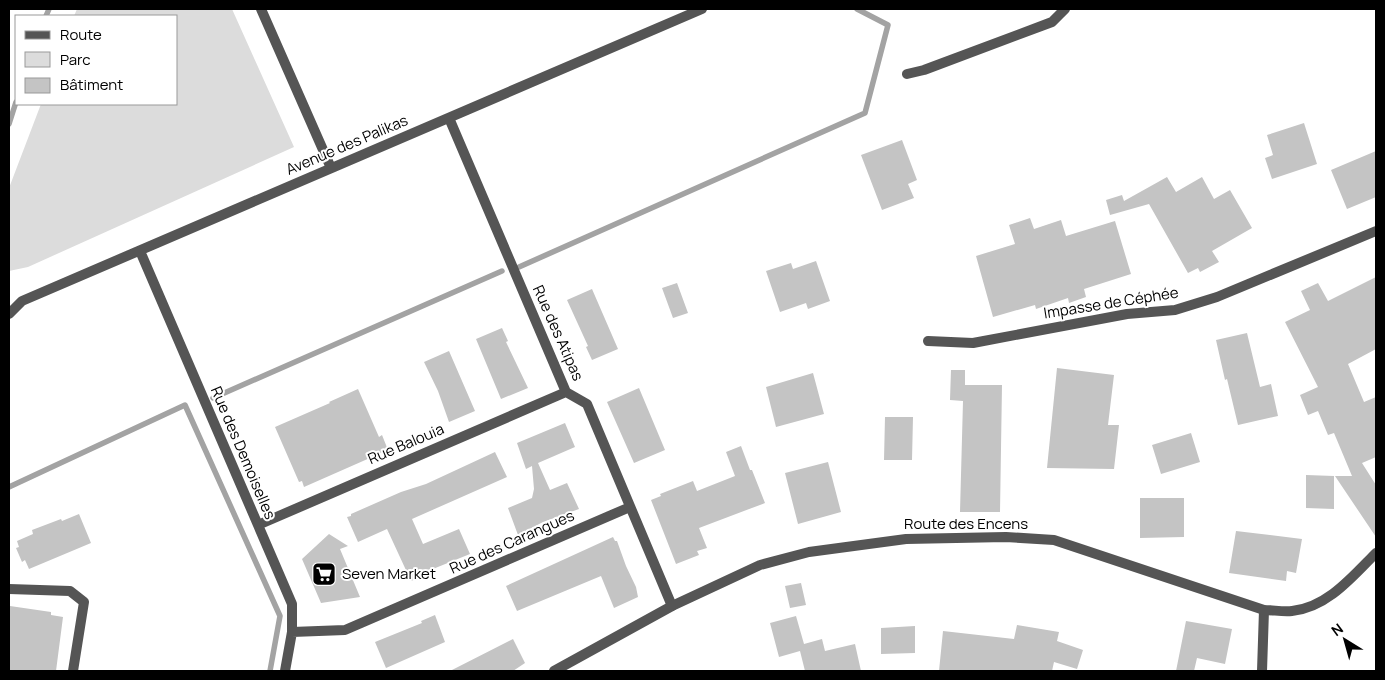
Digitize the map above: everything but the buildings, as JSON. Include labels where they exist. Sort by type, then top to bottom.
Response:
[{"type":"street","points":[[261,9],[331,168]]},
{"type":"street","name":"Avenue des Palikas","points":[[9,314],[22,301],[702,9]]},
{"type":"street","points":[[907,74],[924,70],[1052,22],[1065,9]]},
{"type":"street","name":"Rue des Atipas","points":[[449,118],[566,392],[587,404],[672,606]]},
{"type":"street","name":"Impasse de Céphée","points":[[928,341],[973,342],[1127,314],[1175,310],[1217,296],[1376,231]]},
{"type":"street","name":"Rue des Demoiselles","points":[[140,251],[292,604],[292,632],[285,671]]},
{"type":"street","name":"Rue Balouia","points":[[258,525],[566,392]]},
{"type":"street","name":"Rue des Carangues","points":[[292,632],[346,630],[630,507]]},
{"type":"street","name":"Route des Encens","points":[[554,671],[672,606],[760,565],[809,552],[906,539],[1006,537],[1054,540],[1264,610],[1292,611],[1313,605],[1330,595],[1376,554]]},
{"type":"street","points":[[9,589],[70,591],[84,602],[73,671]]},
{"type":"street","points":[[1262,671],[1264,610]]},
{"type":"green space","points":[[77,9],[232,9],[294,147],[28,267],[9,271],[9,188],[41,105],[178,105],[178,15],[74,15]]},
{"type":"waterway","points":[[46,15],[49,9]]},
{"type":"waterway","points":[[519,267],[865,113],[888,25],[857,9]]},
{"type":"waterway","points":[[9,124],[15,105]]},
{"type":"waterway","points":[[213,398],[502,271]]},
{"type":"waterway","points":[[9,487],[185,405],[280,616],[270,671]]},
{"type":"place","name":"Seven Market","points":[[324,574]]}]
